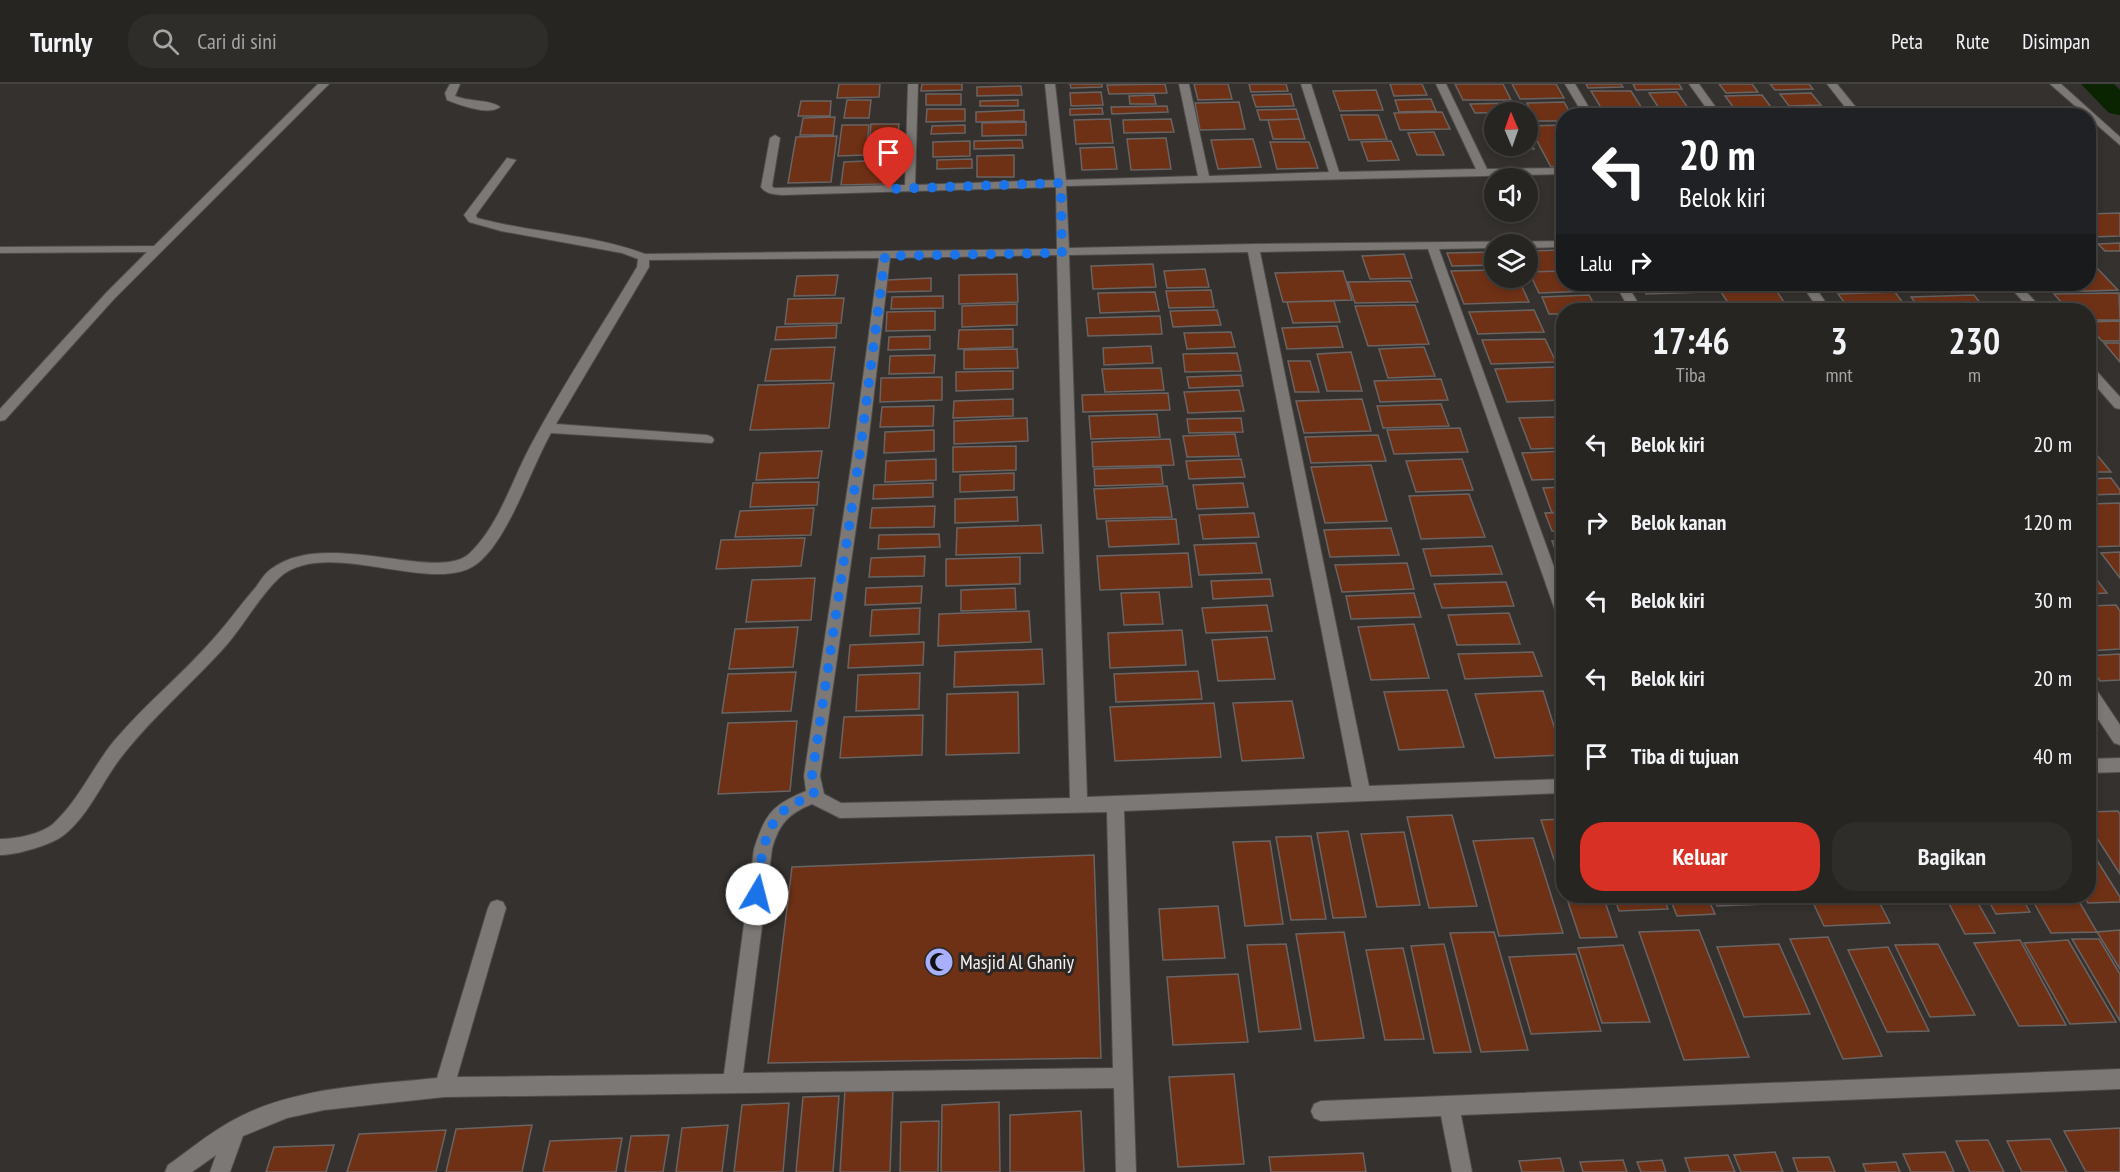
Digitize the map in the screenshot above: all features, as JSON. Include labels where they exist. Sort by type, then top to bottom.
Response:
[{"type":"street","points":[[0,417],[110,296],[324,84]]},
{"type":"street","points":[[455,84],[450,98],[465,104],[495,107]]},
{"type":"street","points":[[910,189],[913,84]]},
{"type":"street","points":[[1050,84],[1061,183],[1079,805]]},
{"type":"street","points":[[1184,84],[1204,179]]},
{"type":"street","points":[[1306,84],[1335,175]]},
{"type":"street","points":[[1441,84],[1483,172]]},
{"type":"street","points":[[1570,84],[1584,108]]},
{"type":"street","points":[[1694,84],[1711,108]]},
{"type":"street","points":[[1832,84],[1852,108]]},
{"type":"street","points":[[2055,84],[2082,108]]},
{"type":"street","points":[[2096,121],[2120,142]]},
{"type":"street","points":[[775,138],[766,187],[771,191],[1556,171]]},
{"type":"street","points":[[511,160],[470,215],[473,220],[501,228],[625,250],[644,257],[885,256],[1556,244]]},
{"type":"street","points":[[1432,245],[1556,593]]},
{"type":"street","points":[[1253,248],[1362,794]]},
{"type":"street","points":[[0,250],[159,249]]},
{"type":"street","points":[[885,256],[860,452],[812,776],[814,795],[821,802],[840,811],[1115,804],[1556,786]]},
{"type":"street","points":[[0,847],[14,847],[38,840],[57,831],[83,803],[118,747],[219,643],[275,573],[286,564],[297,560],[323,557],[443,567],[457,566],[472,560],[499,520],[548,428],[643,267],[644,257]]},
{"type":"street","points":[[2019,291],[2031,303]]},
{"type":"street","points":[[2096,378],[2120,405]]},
{"type":"street","points":[[548,428],[707,440]]},
{"type":"street","points":[[2096,703],[2120,738]]},
{"type":"street","points":[[2096,766],[2120,765]]},
{"type":"street","points":[[732,1083],[763,849],[770,826],[789,806],[814,795]]},
{"type":"street","points":[[1115,804],[1126,1172]]},
{"type":"street","points":[[444,1088],[498,908]]},
{"type":"street","points":[[175,1172],[236,1129],[287,1108],[324,1100],[444,1088],[1122,1078]]},
{"type":"street","points":[[1321,1111],[2120,1079]]},
{"type":"street","points":[[1449,1105],[1462,1172]]},
{"type":"street","points":[[220,1172],[236,1129]]},
{"type":"building","points":[[839,84],[880,84],[879,97],[837,98]]},
{"type":"building","points":[[922,84],[962,84],[962,90],[921,91]]},
{"type":"building","points":[[1070,84],[1102,84],[1102,87],[1071,88]]},
{"type":"building","points":[[1165,84],[1167,93],[1109,94],[1107,85]]},
{"type":"building","points":[[1194,84],[1228,84],[1232,99],[1198,100]]},
{"type":"building","points":[[1249,84],[1286,84],[1288,91],[1251,92]]},
{"type":"building","points":[[1390,84],[1422,84],[1427,95],[1394,96]]},
{"type":"building","points":[[1455,84],[1503,84],[1511,100],[1463,100]]},
{"type":"building","points":[[1512,84],[1556,84],[1564,98],[1520,99]]},
{"type":"building","points":[[1586,84],[1621,84],[1623,87],[1588,88]]},
{"type":"building","points":[[1633,84],[1679,84],[1682,89],[1636,90]]},
{"type":"building","points":[[1719,84],[1752,84],[1758,92],[1726,93]]},
{"type":"building","points":[[1770,84],[1809,84],[1813,89],[1775,90]]},
{"type":"building","points":[[1021,86],[1022,95],[977,96],[977,87]]},
{"type":"building","points":[[1376,90],[1383,110],[1340,111],[1333,91]]},
{"type":"building","points":[[1591,91],[1631,91],[1642,108],[1601,108]]},
{"type":"building","points":[[1101,92],[1103,105],[1071,106],[1070,93]]},
{"type":"building","points":[[1677,92],[1688,108],[1659,108],[1649,93]]},
{"type":"building","points":[[1811,93],[1821,105],[1789,106],[1780,94]]},
{"type":"building","points":[[926,94],[961,94],[961,105],[926,105]]},
{"type":"building","points":[[1291,94],[1294,106],[1256,107],[1252,95]]},
{"type":"building","points":[[1154,95],[1156,104],[1130,104],[1129,96]]},
{"type":"building","points":[[1762,95],[1772,108],[1734,108],[1725,96]]},
{"type":"building","points":[[1431,99],[1436,111],[1399,112],[1395,100]]},
{"type":"building","points":[[847,100],[871,100],[869,118],[844,118]]},
{"type":"building","points":[[1018,100],[1018,106],[980,106],[980,101]]},
{"type":"building","points":[[801,101],[831,101],[830,116],[798,116]]},
{"type":"building","points":[[1239,102],[1245,129],[1200,130],[1195,103]]},
{"type":"building","points":[[1564,102],[1567,108],[1556,108],[1556,121],[1538,121],[1538,103]]},
{"type":"building","points":[[1470,104],[1484,104],[1484,113],[1475,113]]},
{"type":"building","points":[[1167,106],[1168,112],[1112,114],[1111,107]]},
{"type":"building","points":[[1102,108],[1103,114],[1070,115],[1070,109]]},
{"type":"building","points":[[927,109],[965,109],[965,121],[926,122]]},
{"type":"building","points":[[1296,109],[1299,119],[1260,120],[1257,110]]},
{"type":"building","points":[[1024,110],[1024,121],[976,122],[976,112]]},
{"type":"building","points":[[1442,112],[1450,129],[1400,130],[1394,113]]},
{"type":"building","points":[[1341,115],[1378,115],[1387,139],[1349,140]]},
{"type":"building","points":[[835,117],[833,135],[800,135],[803,118]]},
{"type":"building","points":[[1110,119],[1113,143],[1076,144],[1074,120]]},
{"type":"building","points":[[1171,119],[1174,132],[1124,133],[1123,120]]},
{"type":"building","points":[[1299,119],[1305,139],[1273,139],[1268,120]]},
{"type":"building","points":[[1026,122],[1026,135],[982,136],[982,123]]},
{"type":"building","points":[[871,124],[899,124],[896,158],[868,159]]},
{"type":"building","points":[[842,125],[869,125],[866,155],[838,156]]},
{"type":"building","points":[[965,125],[965,133],[931,134],[932,126]]},
{"type":"building","points":[[1556,125],[1556,167],[1551,167],[1538,143],[1538,126]]},
{"type":"building","points":[[1434,132],[1444,155],[1417,155],[1408,133]]},
{"type":"building","points":[[837,136],[831,182],[788,183],[796,137]]},
{"type":"building","points":[[1166,138],[1171,169],[1131,170],[1127,139]]},
{"type":"building","points":[[1253,139],[1261,167],[1218,169],[1211,140]]},
{"type":"building","points":[[1022,140],[1023,148],[974,149],[974,141]]},
{"type":"building","points":[[970,141],[970,156],[933,157],[933,142]]},
{"type":"building","points":[[1391,141],[1399,160],[1368,161],[1361,142]]},
{"type":"building","points":[[1270,142],[1309,142],[1318,168],[1277,169]]},
{"type":"building","points":[[1114,147],[1117,169],[1082,170],[1080,148]]},
{"type":"building","points":[[1014,155],[1014,177],[977,177],[977,156]]},
{"type":"building","points":[[972,159],[972,168],[937,169],[937,160]]},
{"type":"building","points":[[887,160],[885,184],[841,185],[844,162]]},
{"type":"building","points":[[2120,213],[2120,236],[2096,237],[2096,214]]},
{"type":"building","points":[[2120,243],[2120,251],[2105,251],[2098,244]]},
{"type":"building","points":[[1556,250],[1556,271],[1538,272],[1538,251]]},
{"type":"building","points":[[1484,252],[1484,265],[1452,266],[1447,253]]},
{"type":"building","points":[[1404,254],[1412,278],[1370,279],[1362,256]]},
{"type":"building","points":[[1153,264],[1156,287],[1093,289],[1091,266]]},
{"type":"building","points":[[2096,267],[2118,290],[2096,291]]},
{"type":"building","points":[[1205,269],[1209,287],[1167,288],[1164,271]]},
{"type":"building","points":[[1484,270],[1484,288],[1523,288],[1529,302],[1464,304],[1451,271]]},
{"type":"building","points":[[1343,271],[1352,300],[1283,302],[1275,273]]},
{"type":"building","points":[[1556,271],[1556,291],[1590,291],[1539,293],[1537,288],[1538,272]]},
{"type":"building","points":[[1017,274],[1018,302],[959,304],[959,275]]},
{"type":"building","points":[[838,275],[835,295],[794,296],[797,276]]},
{"type":"building","points":[[931,278],[931,291],[885,292],[887,280]]},
{"type":"building","points":[[1410,281],[1418,302],[1355,303],[1348,282]]},
{"type":"building","points":[[1211,290],[1214,307],[1169,308],[1166,291]]},
{"type":"building","points":[[1644,291],[1706,292],[1646,294]]},
{"type":"building","points":[[1720,291],[1777,291],[1785,303],[1728,303]]},
{"type":"building","points":[[1916,291],[1976,291],[1917,292]]},
{"type":"building","points":[[1155,292],[1159,311],[1100,313],[1098,293]]},
{"type":"building","points":[[1895,292],[1903,303],[1845,303],[1838,294]]},
{"type":"building","points":[[2119,293],[2120,320],[2096,320],[2096,303],[2062,303],[2054,294]]},
{"type":"building","points":[[1589,295],[1593,303],[1556,303],[1556,314],[1549,314],[1542,297]]},
{"type":"building","points":[[1974,295],[1980,303],[1916,303],[1911,297]]},
{"type":"building","points":[[943,296],[943,308],[891,309],[892,297]]},
{"type":"building","points":[[844,298],[841,323],[785,324],[788,299]]},
{"type":"building","points":[[1334,301],[1340,322],[1293,323],[1287,302]]},
{"type":"building","points":[[1017,304],[1017,325],[962,327],[962,306]]},
{"type":"building","points":[[1415,305],[1429,344],[1368,346],[1355,306]]},
{"type":"building","points":[[1217,310],[1221,325],[1173,327],[1170,311]]},
{"type":"building","points":[[1534,310],[1544,332],[1478,334],[1469,312]]},
{"type":"building","points":[[935,311],[935,330],[886,331],[887,312]]},
{"type":"building","points":[[1160,316],[1162,334],[1088,336],[1086,318]]},
{"type":"building","points":[[2120,321],[2120,341],[2102,341],[2096,335],[2096,322]]},
{"type":"building","points":[[837,325],[836,338],[775,340],[777,327]]},
{"type":"building","points":[[1337,326],[1343,347],[1287,349],[1282,328]]},
{"type":"building","points":[[1013,329],[1013,347],[958,349],[959,330]]},
{"type":"building","points":[[1231,332],[1235,347],[1187,349],[1184,333]]},
{"type":"building","points":[[930,336],[930,349],[888,350],[889,337]]},
{"type":"building","points":[[1545,339],[1556,362],[1491,364],[1482,340]]},
{"type":"building","points":[[2104,343],[2120,343],[2120,362]]},
{"type":"building","points":[[1151,346],[1153,363],[1104,365],[1103,348]]},
{"type":"building","points":[[835,347],[831,380],[765,381],[771,349]]},
{"type":"building","points":[[1424,347],[1435,376],[1388,378],[1379,349]]},
{"type":"building","points":[[1017,349],[1018,368],[964,369],[964,350]]},
{"type":"building","points":[[1351,352],[1362,391],[1327,391],[1317,354]]},
{"type":"building","points":[[1237,353],[1241,371],[1185,372],[1183,354]]},
{"type":"building","points":[[935,355],[934,373],[889,374],[890,356]]},
{"type":"building","points":[[1288,361],[1310,361],[1319,392],[1295,392]]},
{"type":"building","points":[[1556,367],[1556,400],[1507,402],[1495,369]]},
{"type":"building","points":[[1161,368],[1164,390],[1105,392],[1102,369]]},
{"type":"building","points":[[1013,371],[1013,389],[956,391],[956,372]]},
{"type":"building","points":[[1241,375],[1243,386],[1189,388],[1187,377]]},
{"type":"building","points":[[942,377],[942,400],[880,402],[881,378]]},
{"type":"building","points":[[1441,379],[1448,400],[1380,402],[1374,381]]},
{"type":"building","points":[[834,383],[829,428],[750,430],[758,385]]},
{"type":"building","points":[[1239,390],[1244,411],[1188,413],[1184,392]]},
{"type":"building","points":[[1168,393],[1170,410],[1083,412],[1082,395]]},
{"type":"building","points":[[1013,399],[1013,416],[953,418],[954,401]]},
{"type":"building","points":[[1362,399],[1371,431],[1304,433],[1296,401]]},
{"type":"building","points":[[1441,404],[1449,426],[1383,428],[1377,406]]},
{"type":"building","points":[[934,406],[933,426],[880,427],[882,407]]},
{"type":"building","points":[[1157,414],[1160,437],[1091,439],[1089,416]]},
{"type":"building","points":[[1555,417],[1556,448],[1531,449],[1519,418]]},
{"type":"building","points":[[1027,418],[1028,441],[954,444],[954,421]]},
{"type":"building","points":[[1241,418],[1243,432],[1189,433],[1187,419]]},
{"type":"building","points":[[1460,428],[1468,452],[1394,454],[1387,430]]},
{"type":"building","points":[[934,430],[934,451],[884,453],[885,432]]},
{"type":"building","points":[[1235,434],[1239,456],[1187,457],[1183,436]]},
{"type":"building","points":[[1378,435],[1386,461],[1311,463],[1305,437]]},
{"type":"building","points":[[1170,439],[1174,465],[1093,467],[1092,442]]},
{"type":"building","points":[[1016,446],[1016,470],[953,472],[953,447]]},
{"type":"building","points":[[822,451],[818,478],[756,480],[760,453]]},
{"type":"building","points":[[1556,451],[1556,479],[1532,480],[1522,453]]},
{"type":"building","points":[[2096,454],[2111,472],[2096,472]]},
{"type":"building","points":[[936,459],[936,480],[885,482],[886,461]]},
{"type":"building","points":[[1241,459],[1245,477],[1189,479],[1186,461]]},
{"type":"building","points":[[1462,459],[1473,490],[1416,492],[1406,461]]},
{"type":"building","points":[[1371,465],[1387,521],[1325,523],[1311,467]]},
{"type":"building","points":[[1161,467],[1163,484],[1095,486],[1094,469]]},
{"type":"building","points":[[1014,473],[1014,490],[960,492],[960,475]]},
{"type":"building","points":[[2111,478],[2120,490],[2120,494],[2096,495],[2096,479]]},
{"type":"building","points":[[819,482],[817,505],[750,507],[753,483]]},
{"type":"building","points":[[933,483],[933,497],[873,499],[874,485]]},
{"type":"building","points":[[1243,483],[1248,507],[1197,509],[1193,485]]},
{"type":"building","points":[[1167,486],[1172,517],[1097,519],[1094,489]]},
{"type":"building","points":[[1556,487],[1556,513],[1552,513],[1543,488]]},
{"type":"building","points":[[1469,494],[1485,537],[1421,539],[1409,496]]},
{"type":"building","points":[[1017,497],[1018,521],[955,523],[955,499]]},
{"type":"building","points":[[2120,503],[2120,546],[2096,547],[2096,504]]},
{"type":"building","points":[[935,506],[934,527],[870,528],[872,508]]},
{"type":"building","points":[[814,508],[811,535],[735,537],[740,511]]},
{"type":"building","points":[[1556,512],[1556,531],[1552,531],[1545,513]]},
{"type":"building","points":[[1254,513],[1259,537],[1203,539],[1199,515]]},
{"type":"building","points":[[1176,519],[1179,544],[1109,547],[1106,521]]},
{"type":"building","points":[[1041,525],[1043,553],[956,555],[957,528]]},
{"type":"building","points":[[1391,528],[1399,555],[1330,557],[1324,530]]},
{"type":"building","points":[[939,534],[940,547],[878,549],[879,535]]},
{"type":"building","points":[[805,538],[801,566],[716,569],[721,540]]},
{"type":"building","points":[[1256,543],[1262,573],[1199,575],[1194,545]]},
{"type":"building","points":[[1492,546],[1502,574],[1431,576],[1423,549]]},
{"type":"building","points":[[2120,552],[2120,578],[2101,553]]},
{"type":"building","points":[[1188,553],[1192,587],[1100,590],[1097,556]]},
{"type":"building","points":[[925,556],[924,576],[869,577],[871,558]]},
{"type":"building","points":[[1020,557],[1020,584],[946,586],[946,559]]},
{"type":"building","points":[[1407,563],[1414,589],[1342,592],[1335,565]]},
{"type":"building","points":[[815,578],[811,620],[746,622],[752,580]]},
{"type":"building","points":[[1270,579],[1273,596],[1213,599],[1211,581]]},
{"type":"building","points":[[2096,579],[2107,593],[2096,594]]},
{"type":"building","points":[[1506,582],[1514,606],[1442,608],[1434,584]]},
{"type":"building","points":[[922,586],[921,603],[865,605],[866,588]]},
{"type":"building","points":[[1015,588],[1016,609],[961,611],[961,590]]},
{"type":"building","points":[[1159,592],[1163,624],[1124,625],[1121,593]]},
{"type":"building","points":[[1414,593],[1421,617],[1351,619],[1346,596]]},
{"type":"building","points":[[1267,605],[1272,631],[1206,633],[1202,608]]},
{"type":"building","points":[[2116,605],[2120,611],[2120,649],[2096,650],[2096,606]]},
{"type":"building","points":[[920,608],[919,634],[870,636],[872,610]]},
{"type":"building","points":[[1029,611],[1031,642],[938,646],[939,614]]},
{"type":"building","points":[[1509,613],[1520,644],[1457,645],[1448,615]]},
{"type":"building","points":[[1414,624],[1429,678],[1371,680],[1358,627]]},
{"type":"building","points":[[798,627],[793,667],[729,669],[735,629]]},
{"type":"building","points":[[1182,630],[1186,665],[1110,668],[1108,633]]},
{"type":"building","points":[[1267,637],[1275,679],[1218,681],[1212,640]]},
{"type":"building","points":[[924,642],[923,665],[848,668],[850,645]]},
{"type":"building","points":[[1042,649],[1044,684],[954,687],[955,652]]},
{"type":"building","points":[[1533,652],[1542,676],[1465,679],[1458,654]]},
{"type":"building","points":[[2120,654],[2120,680],[2100,681],[2096,675],[2096,656]]},
{"type":"building","points":[[1198,671],[1202,699],[1116,702],[1114,674]]},
{"type":"building","points":[[796,672],[791,711],[722,713],[728,674]]},
{"type":"building","points":[[920,673],[919,709],[856,711],[858,675]]},
{"type":"building","points":[[1447,690],[1464,747],[1399,750],[1384,692]]},
{"type":"building","points":[[1543,691],[1556,733],[1556,755],[1495,758],[1475,694]]},
{"type":"building","points":[[1018,692],[1019,753],[946,755],[947,694]]},
{"type":"building","points":[[1292,701],[1304,758],[1242,761],[1233,703]]},
{"type":"building","points":[[1214,703],[1221,757],[1115,761],[1110,707]]},
{"type":"building","points":[[923,715],[922,755],[840,758],[844,717]]},
{"type":"building","points":[[797,721],[790,791],[718,794],[728,723]]},
{"type":"building","points":[[2118,811],[2120,814],[2120,874],[2096,836],[2096,812]]},
{"type":"building","points":[[1452,815],[1477,906],[1429,908],[1407,817]]},
{"type":"building","points":[[1556,819],[1556,866],[1541,820]]},
{"type":"building","points":[[1348,831],[1366,917],[1333,918],[1317,833]]},
{"type":"building","points":[[1404,832],[1420,905],[1377,907],[1361,834]]},
{"type":"building","points":[[1311,836],[1326,919],[1291,920],[1276,837]]},
{"type":"building","points":[[1533,838],[1563,933],[1499,936],[1473,841]]},
{"type":"building","points":[[1270,841],[1283,924],[1245,926],[1233,842]]},
{"type":"building","name":"Masjid Al Ghaniy","points":[[1094,855],[1101,1058],[768,1063],[792,867]]},
{"type":"building","points":[[2096,859],[2120,897],[2120,902],[2096,903]]},
{"type":"building","points":[[1568,903],[1605,903],[1617,937],[1580,938]]},
{"type":"building","points":[[1616,903],[1666,903],[1668,909],[1619,911]]},
{"type":"building","points":[[1672,903],[1710,903],[1715,914],[1677,916]]},
{"type":"building","points":[[1716,903],[1789,903],[1717,906]]},
{"type":"building","points":[[1813,903],[1880,903],[1890,923],[1824,926]]},
{"type":"building","points":[[1949,903],[1978,903],[1995,933],[1965,934]]},
{"type":"building","points":[[1990,903],[2025,903],[2030,912],[1996,914]]},
{"type":"building","points":[[2034,903],[2080,903],[2097,932],[2051,933]]},
{"type":"building","points":[[1218,906],[1225,958],[1163,960],[1159,909]]},
{"type":"building","points":[[1699,930],[1749,1057],[1684,1060],[1639,932]]},
{"type":"building","points":[[2120,930],[2120,969],[2097,932]]},
{"type":"building","points":[[1344,932],[1364,1038],[1315,1041],[1296,934]]},
{"type":"building","points":[[1494,932],[1528,1050],[1481,1052],[1450,933]]},
{"type":"building","points":[[1828,937],[1882,1056],[1843,1059],[1790,939]]},
{"type":"building","points":[[2072,939],[2099,939],[2120,974],[2120,1021]]},
{"type":"building","points":[[2020,940],[2066,1025],[2019,1026],[1974,943]]},
{"type":"building","points":[[2068,940],[2116,1022],[2070,1024],[2024,943]]},
{"type":"building","points":[[1286,944],[1301,1029],[1259,1032],[1247,945]]},
{"type":"building","points":[[1444,944],[1471,1052],[1434,1053],[1411,946]]},
{"type":"building","points":[[1779,944],[1810,1014],[1744,1017],[1717,947]]},
{"type":"building","points":[[1938,944],[1975,1015],[1930,1017],[1895,945]]},
{"type":"building","points":[[1623,945],[1650,1022],[1602,1023],[1578,948]]},
{"type":"building","points":[[1888,947],[1929,1031],[1887,1032],[1848,950]]},
{"type":"building","points":[[1403,948],[1424,1039],[1385,1040],[1366,950]]},
{"type":"building","points":[[1576,954],[1601,1031],[1531,1034],[1509,957]]},
{"type":"building","points":[[1238,974],[1248,1042],[1173,1045],[1167,977]]},
{"type":"building","points":[[1234,1074],[1244,1164],[1178,1167],[1169,1077]]},
{"type":"building","points":[[893,1088],[890,1172],[840,1172],[845,1090]]},
{"type":"building","points":[[839,1096],[833,1172],[796,1172],[803,1097]]},
{"type":"building","points":[[999,1102],[1000,1172],[941,1172],[942,1105]]},
{"type":"building","points":[[789,1103],[783,1172],[734,1172],[742,1105]]},
{"type":"building","points":[[1081,1111],[1084,1172],[1010,1172],[1010,1115]]},
{"type":"building","points":[[939,1121],[938,1172],[900,1172],[901,1122]]},
{"type":"building","points":[[532,1125],[522,1172],[446,1172],[456,1129]]},
{"type":"building","points":[[728,1125],[722,1172],[676,1172],[682,1128]]},
{"type":"building","points":[[2120,1128],[2120,1172],[2086,1172],[2064,1131]]},
{"type":"building","points":[[446,1130],[436,1172],[347,1172],[359,1134]]},
{"type":"building","points":[[669,1135],[663,1172],[625,1172],[631,1136]]},
{"type":"building","points":[[622,1138],[616,1172],[543,1172],[550,1141]]},
{"type":"building","points":[[2050,1139],[2067,1172],[2022,1172],[2007,1141]]},
{"type":"building","points":[[1988,1140],[2004,1172],[1970,1172],[1956,1141]]},
{"type":"building","points":[[334,1145],[326,1172],[266,1172],[274,1147]]},
{"type":"building","points":[[1775,1152],[1783,1172],[1741,1172],[1734,1155]]},
{"type":"building","points":[[1945,1152],[1954,1172],[1911,1172],[1903,1154]]},
{"type":"building","points":[[1363,1153],[1366,1172],[1271,1172],[1269,1157]]},
{"type":"building","points":[[1728,1155],[1735,1172],[1690,1172],[1685,1158]]},
{"type":"building","points":[[1829,1157],[1835,1172],[1798,1172],[1793,1158]]},
{"type":"building","points":[[1560,1158],[1564,1172],[1522,1172],[1519,1161]]},
{"type":"building","points":[[1623,1160],[1627,1172],[1583,1172],[1580,1162]]},
{"type":"building","points":[[1662,1160],[1666,1172],[1641,1172],[1637,1162]]},
{"type":"building","points":[[1896,1162],[1900,1172],[1866,1172],[1863,1164]]},
{"type":"waterway","points":[[2096,84],[2120,106]]},
{"type":"place","name":"Masjid Al Ghaniy","points":[[939,962]]},
{"type":"route","points":[[757,894],[763,849],[770,826],[789,806],[814,795],[812,776],[860,452],[885,256],[1062,253],[1061,183],[889,189]]}]
